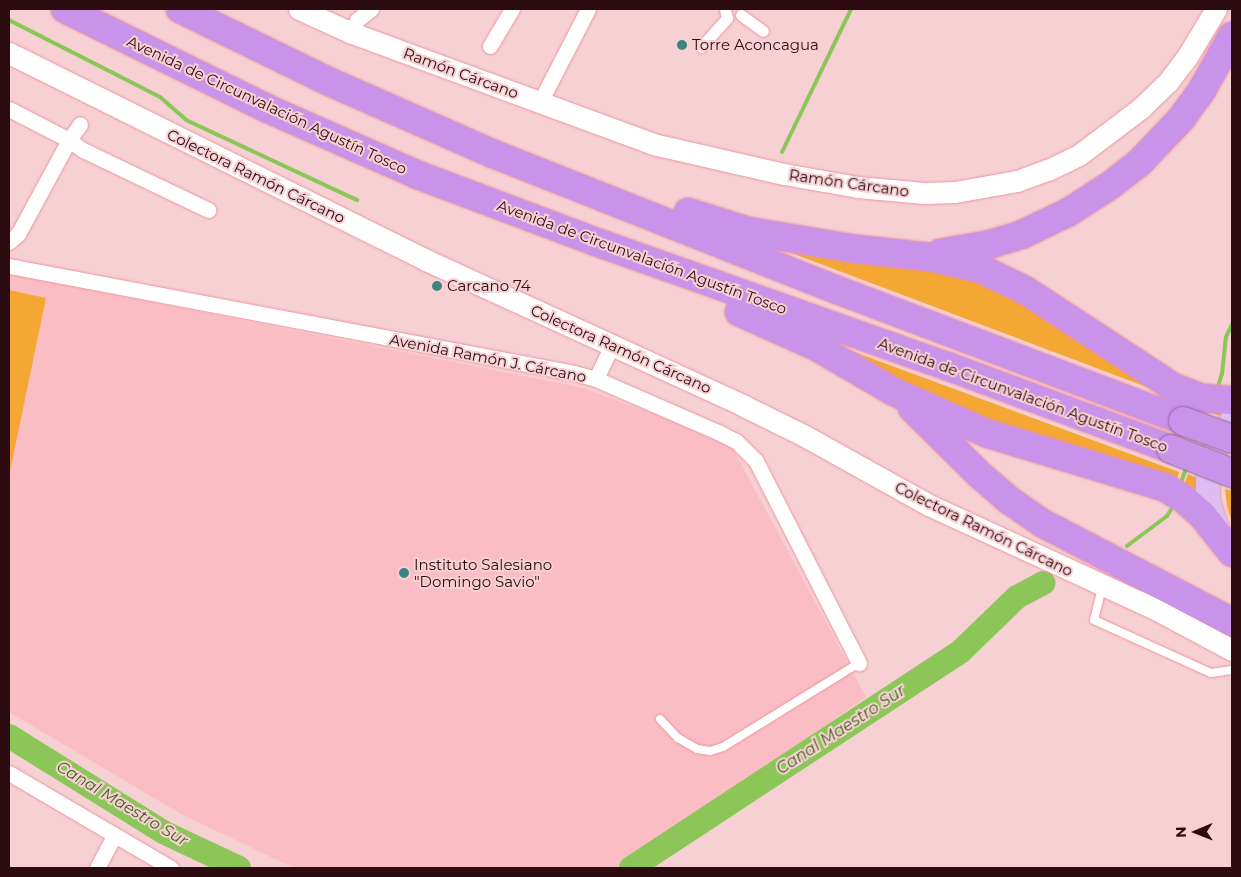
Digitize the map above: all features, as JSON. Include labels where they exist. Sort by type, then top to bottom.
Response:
[{"type":"highway","name":"Avenida de Circunvalación Agustín Tosco","points":[[65,9],[266,108],[418,174],[489,202],[975,376],[1232,473]]},
{"type":"highway","name":"Avenida de Circunvalación Agustín Tosco","points":[[180,9],[412,119],[508,160],[782,268],[1232,439]]},
{"type":"highway","points":[[910,254],[942,253],[991,244],[1041,226],[1082,205],[1139,163],[1172,129],[1202,90],[1232,36]]},
{"type":"highway","points":[[412,119],[517,144],[663,203],[748,231],[856,249],[910,254],[972,267],[1004,279],[1035,296],[1173,387],[1202,398],[1232,400]]},
{"type":"highway","points":[[489,202],[598,260],[788,332],[894,392],[986,432],[1164,487],[1184,499],[1202,516],[1232,553]]},
{"type":"highway","points":[[894,392],[928,422],[993,487],[1042,523],[1232,622]]},
{"type":"main road","name":"Ramón Cárcano","points":[[300,9],[360,21]]},
{"type":"main road","name":"Ramón Cárcano","points":[[332,9],[543,96],[653,144],[784,174],[892,192],[955,192],[1017,181],[1048,170],[1079,155],[1141,108],[1168,82],[1182,64],[1216,9]]},
{"type":"main road","name":"Colectora Ramón Cárcano","points":[[9,52],[426,260],[691,380],[803,435],[953,517],[1157,610],[1232,650]]},
{"type":"main road","points":[[1232,420],[1224,430],[1212,454],[1207,486],[1214,526],[1232,553]]},
{"type":"street","points":[[490,46],[512,9]]},
{"type":"street","points":[[543,96],[588,9]]},
{"type":"street","points":[[701,47],[726,14],[735,21],[741,12],[763,31]]},
{"type":"street","points":[[9,109],[69,140],[82,150],[208,210]]},
{"type":"street","points":[[9,242],[18,234],[69,140],[80,124]]},
{"type":"street","name":"Avenida Ramón J. Cárcano","points":[[9,266],[574,373],[596,379],[718,432],[736,441],[747,451],[765,476],[860,664]]},
{"type":"street","points":[[596,379],[612,345]]},
{"type":"street","points":[[9,773],[171,868]]},
{"type":"street","points":[[97,868],[114,836]]},
{"type":"lane","points":[[1103,586],[1094,620],[1211,673],[1232,670]]},
{"type":"lane","points":[[660,719],[678,738],[697,749],[710,751],[723,746],[860,664]]},
{"type":"shaded area","points":[[781,249],[953,268],[1228,407],[1222,416],[1217,415],[1212,413],[1213,409],[1173,397]]},
{"type":"shaded area","name":"Instituto Salesiano \"Domingo Savio\"","points":[[9,274],[584,388],[671,421],[733,449],[866,697],[638,858],[616,868],[294,868],[181,814],[9,712]]},
{"type":"shaded area","points":[[9,290],[46,298],[9,476]]},
{"type":"shaded area","points":[[849,350],[1179,472],[1176,484],[1183,487],[1188,474],[1197,478],[1196,496],[994,426],[924,394]]},
{"type":"shaded area","points":[[1225,489],[1232,491],[1232,522],[1227,506]]},
{"type":"waterway","points":[[782,152],[851,9]]},
{"type":"waterway","points":[[9,20],[160,97],[186,120],[357,200]]},
{"type":"waterway","name":"Canal Maestro Sur","points":[[1218,386],[1222,374],[1226,337],[1232,324]]},
{"type":"waterway","name":"Canal Maestro Sur","points":[[1180,485],[1187,466]]},
{"type":"waterway","name":"Canal Maestro Sur","points":[[1127,546],[1167,516],[1172,508]]},
{"type":"waterway","name":"Canal Maestro Sur","points":[[631,868],[961,651],[1017,597],[1043,583]]},
{"type":"waterway","name":"Canal Maestro Sur","points":[[9,736],[163,832],[239,868]]},
{"type":"place","name":"Torre Aconcagua","points":[[682,45]]},
{"type":"place","name":"Carcano 74","points":[[437,286]]},
{"type":"place","name":"Instituto Salesiano \"Domingo Savio\"","points":[[404,573]]}]
